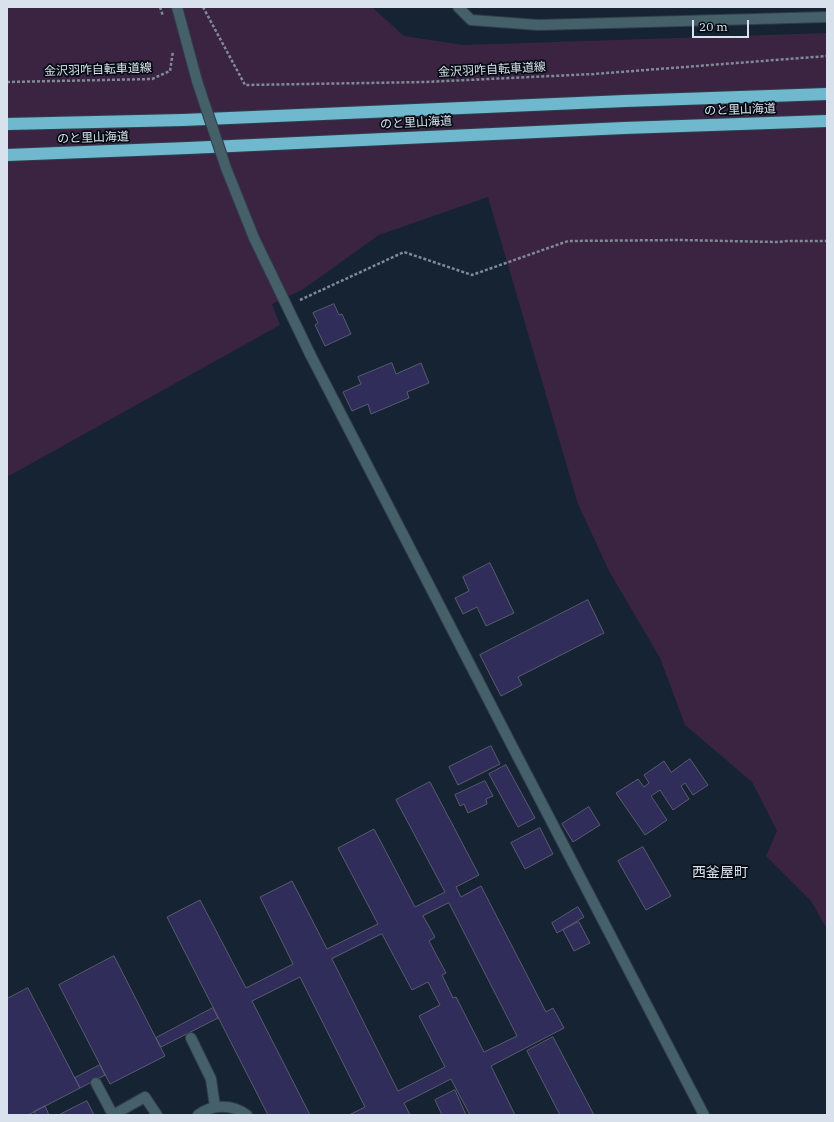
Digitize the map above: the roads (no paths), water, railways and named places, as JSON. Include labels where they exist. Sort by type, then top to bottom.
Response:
[{"type":"highway","name":"のと里山海道","points":[[7,124],[183,120],[827,94]]},
{"type":"highway","name":"のと里山海道","points":[[7,155],[624,128],[827,121]]},
{"type":"street","points":[[177,7],[197,81],[226,168],[254,238],[286,306],[512,747],[704,1115]]},
{"type":"street","points":[[458,7],[471,20],[538,25],[827,17]]},
{"type":"street","points":[[191,1038],[211,1079],[215,1106]]},
{"type":"street","points":[[96,1083],[113,1114],[145,1097],[157,1115]]},
{"type":"street","points":[[198,1115],[215,1106],[241,1110],[247,1115]]},
{"type":"district","name":"西釜屋町","points":[[720,873]]}]
